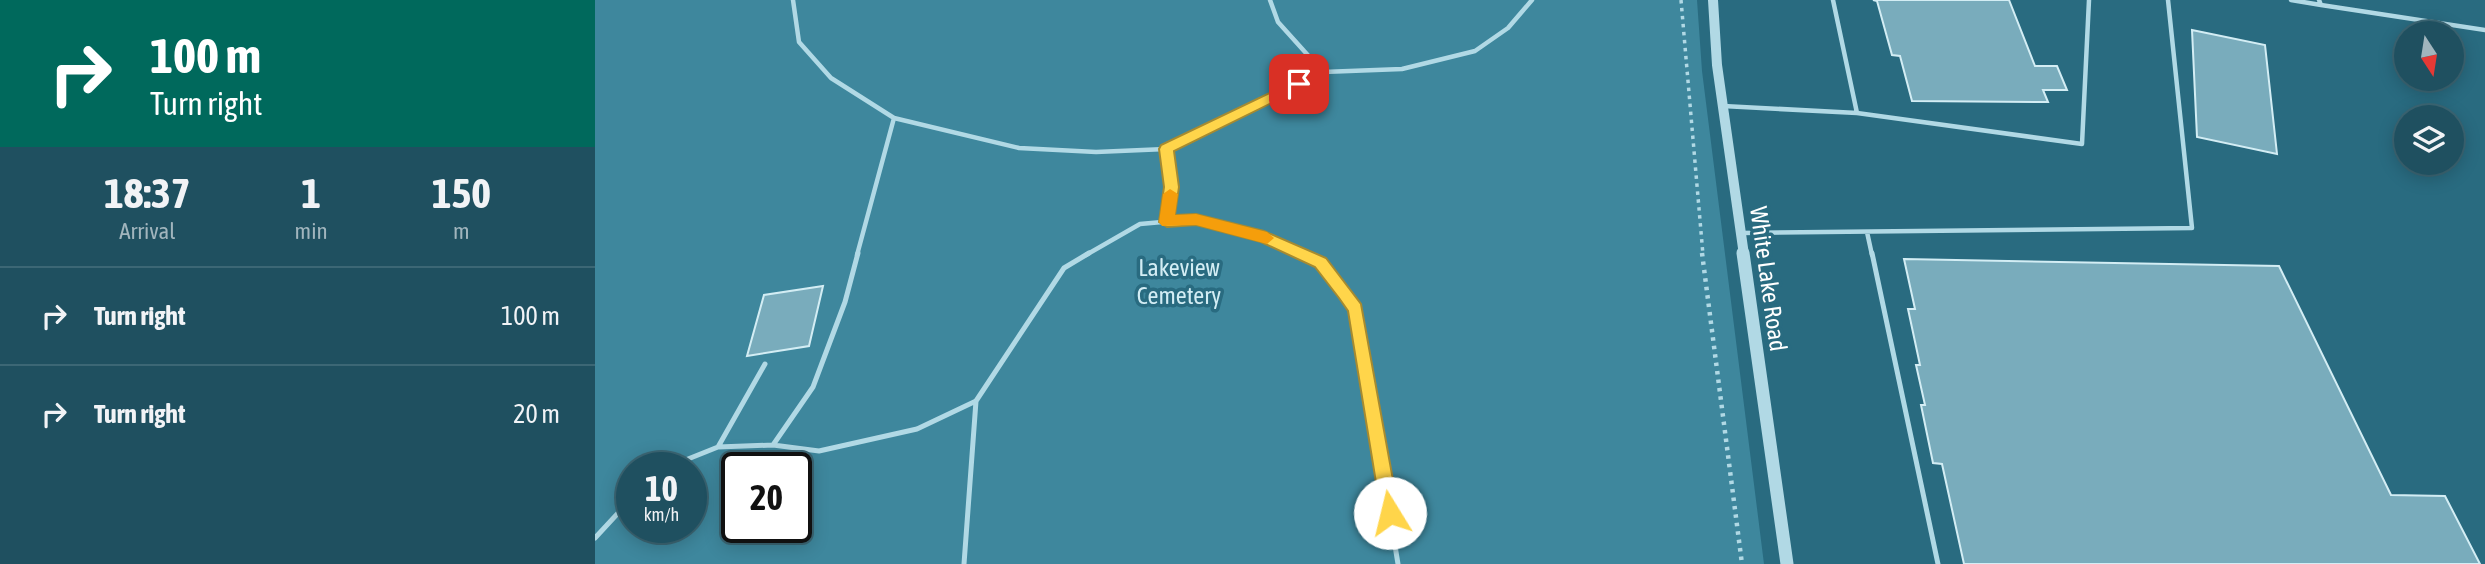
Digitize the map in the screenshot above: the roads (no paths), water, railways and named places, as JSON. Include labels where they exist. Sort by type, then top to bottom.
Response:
[{"type":"street","name":"White Lake Road","points":[[1713,0],[1723,106],[1787,564]]},
{"type":"lane","points":[[793,0],[799,42],[831,78],[894,118],[1019,148],[1096,152],[1166,149],[1322,72],[1402,69],[1475,51],[1508,28],[1532,0]]},
{"type":"lane","points":[[1270,0],[1278,22],[1322,72]]},
{"type":"lane","points":[[1833,0],[1857,113]]},
{"type":"lane","points":[[1723,106],[1857,113],[2083,144],[2089,0]]},
{"type":"lane","points":[[1741,233],[2192,228],[2168,0]]},
{"type":"lane","points":[[2291,0],[2320,2],[2485,30]]},
{"type":"lane","points":[[773,445],[813,387],[845,302],[894,118]]},
{"type":"lane","points":[[1166,149],[1171,187],[1167,222]]},
{"type":"lane","points":[[964,564],[976,401],[1064,268],[1140,224],[1196,219],[1264,237],[1321,263],[1356,309],[1398,564]]},
{"type":"lane","points":[[1867,232],[1938,564]]},
{"type":"lane","points":[[719,447],[765,364]]},
{"type":"lane","points":[[706,452],[719,447],[773,445],[819,451],[917,429],[976,401]]},
{"type":"lane","points":[[595,538],[616,515]]},
{"type":"park label","name":"Lakeview Cemetery","points":[[1179,282]]}]
